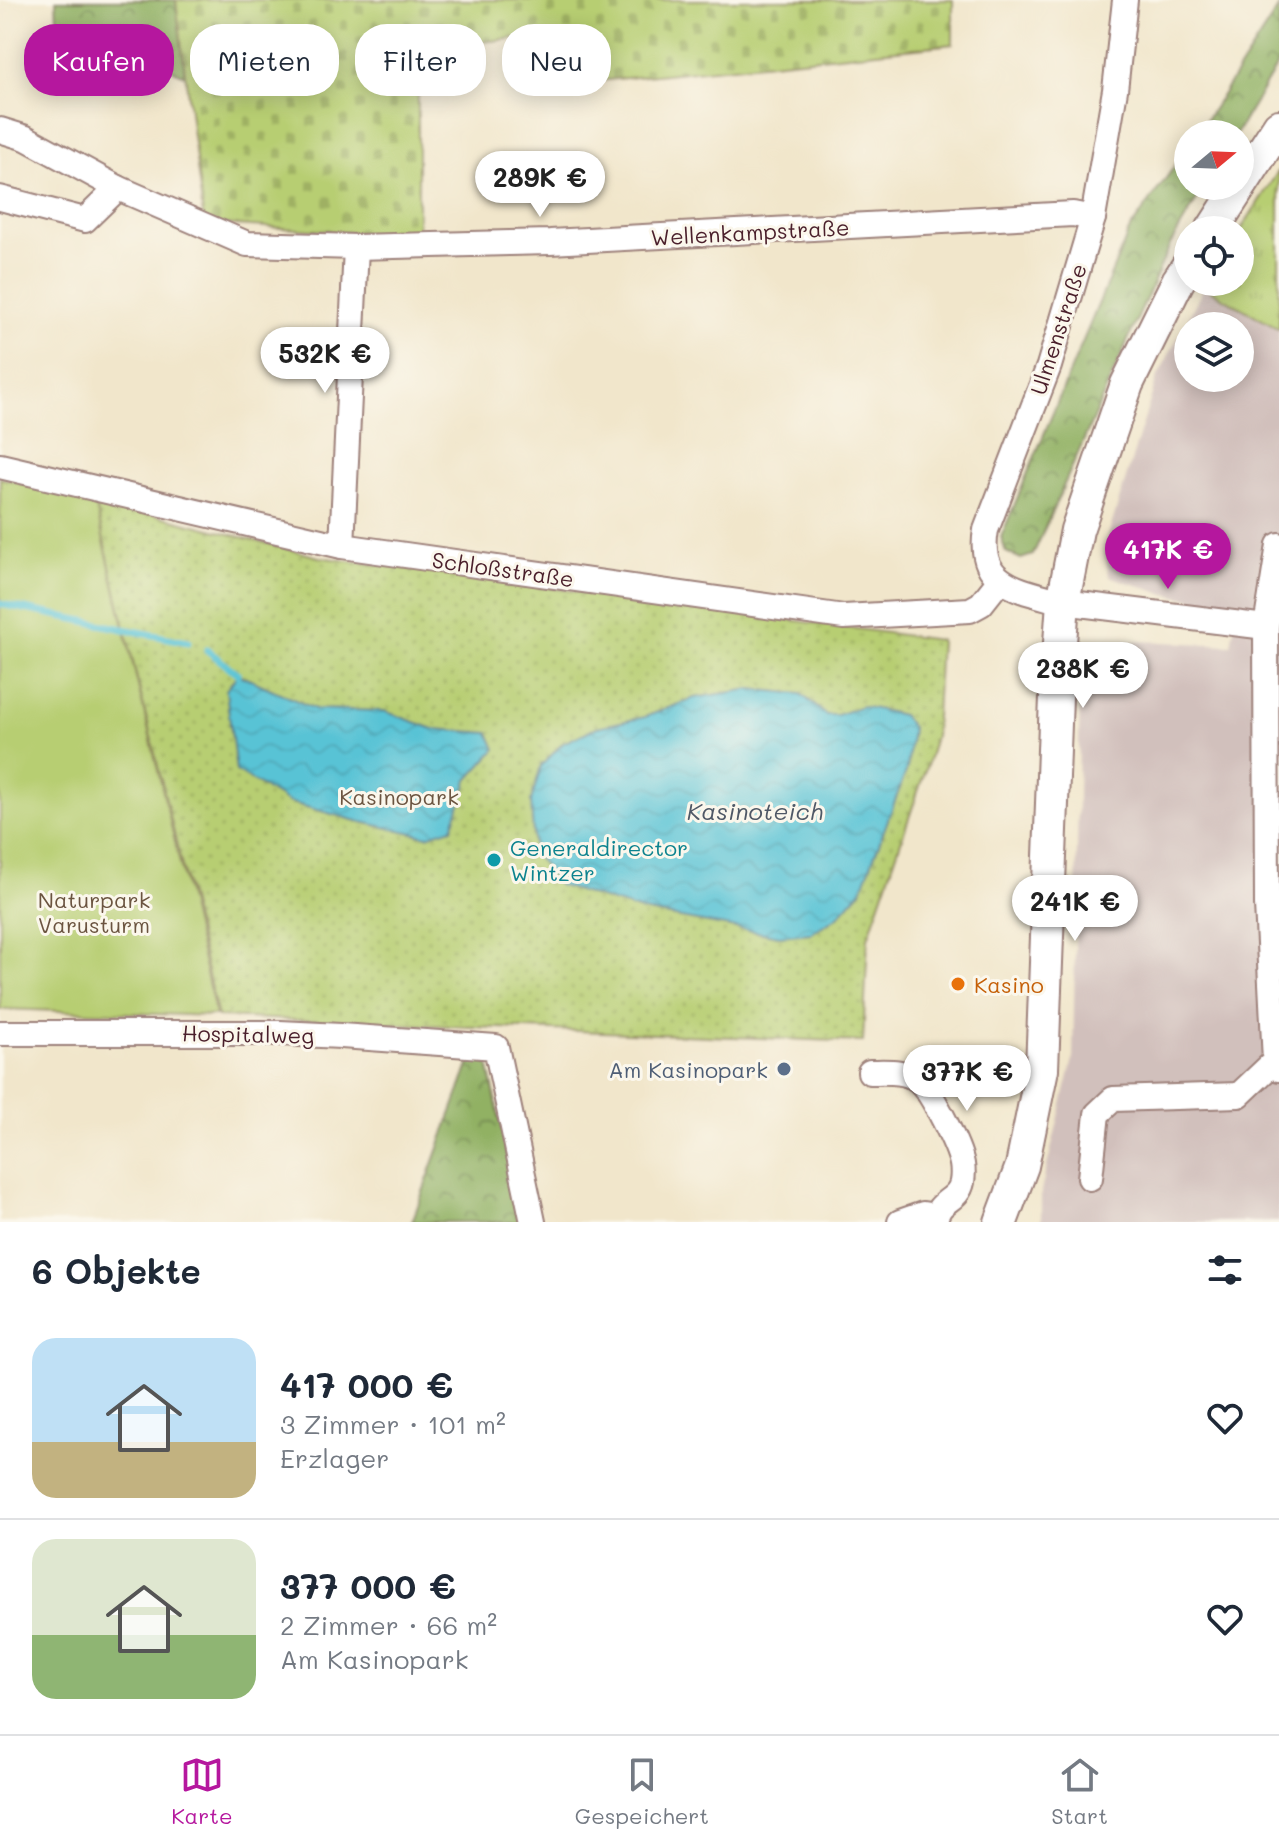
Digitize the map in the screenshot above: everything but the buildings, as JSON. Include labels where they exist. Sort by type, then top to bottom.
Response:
[{"type":"main road","points":[[1221,216],[1278,129]]},
{"type":"main road","points":[[1001,1222],[1022,1166],[1042,1069],[1056,697],[1063,602],[1077,530],[1127,384],[1174,289]]},
{"type":"street","name":"Ulmenstraße","points":[[1000,580],[990,571],[985,559],[983,544],[986,530],[1049,366],[1093,218],[1115,90],[1125,0]]},
{"type":"street","name":"Wellenkampstraße","points":[[0,130],[26,138],[118,188],[247,244],[356,247],[550,242],[1073,214],[1093,218]]},
{"type":"street","points":[[0,198],[85,220],[118,188]]},
{"type":"street","points":[[342,546],[356,247]]},
{"type":"street","name":"Schloßstraße","points":[[0,466],[342,546],[844,617],[970,610],[981,604],[1000,580]]},
{"type":"street","points":[[1090,1178],[1097,1114],[1113,1099],[1239,1095],[1278,1064],[1273,779],[1266,627],[1279,545]]},
{"type":"street","points":[[1000,580],[1063,602],[1266,627]]},
{"type":"street","name":"Hospitalweg","points":[[0,1033],[280,1033],[496,1047],[533,1222]]},
{"type":"street","points":[[870,1072],[896,1073],[918,1080],[926,1088],[962,1163],[961,1187],[955,1196],[941,1205],[935,1219],[923,1214],[900,1222]]},
{"type":"shaded area","points":[[1199,296],[1220,296],[1249,312],[1191,312]]},
{"type":"shaded area","points":[[1254,315],[1279,329],[1279,1222],[1041,1222],[1041,1191],[1073,1059],[1080,690],[1090,664],[1109,644],[1137,641],[1231,645],[1237,608],[1161,593],[1109,576],[1104,549],[1157,378],[1174,345],[1174,392],[1254,392]]},
{"type":"green space","points":[[56,0],[176,0],[185,75],[174,70],[174,24],[64,24],[57,21]]},
{"type":"green space","points":[[176,0],[953,0],[953,44],[611,80],[611,24],[502,24],[502,40],[486,42],[486,24],[355,24],[355,96],[418,96],[418,237],[204,223]]},
{"type":"green space","points":[[1279,7],[1279,62],[1244,120],[1206,120]]},
{"type":"green space","points":[[1174,167],[1174,200],[1197,200],[1187,216],[1174,216],[1174,238],[1033,555],[1021,559],[1006,552],[1001,537],[1129,231]]},
{"type":"green space","points":[[1279,170],[1279,329],[1254,315],[1254,312],[1220,296],[1254,296],[1254,216],[1250,216]]},
{"type":"green space","name":"Naturpark Varusturm","points":[[0,478],[94,499],[216,1016],[0,1009]]},
{"type":"green space","name":"Kasinopark","points":[[94,499],[319,557],[940,640],[935,736],[868,938],[863,1042],[218,1017]]},
{"type":"green space","points":[[472,1057],[487,1058],[521,1222],[412,1222]]},
{"type":"water","points":[[238,674],[315,709],[384,711],[434,729],[489,733],[496,749],[468,780],[452,828],[427,836],[288,802],[236,771],[226,690]]},
{"type":"water","name":"Kasinoteich","points":[[751,689],[801,694],[826,715],[837,715],[862,706],[902,715],[912,728],[907,769],[862,889],[838,916],[811,933],[779,936],[642,911],[558,885],[534,852],[531,801],[541,766],[563,743],[597,727],[645,717],[694,698]]},
{"type":"waterway","points":[[0,604],[188,642]]},
{"type":"waterway","points":[[207,650],[238,674]]},
{"type":"place","name":"Generaldirector Wintzer","points":[[494,860]]},
{"type":"place","name":"Kasino","points":[[958,984]]},
{"type":"place","name":"Am Kasinopark","points":[[784,1069]]}]
